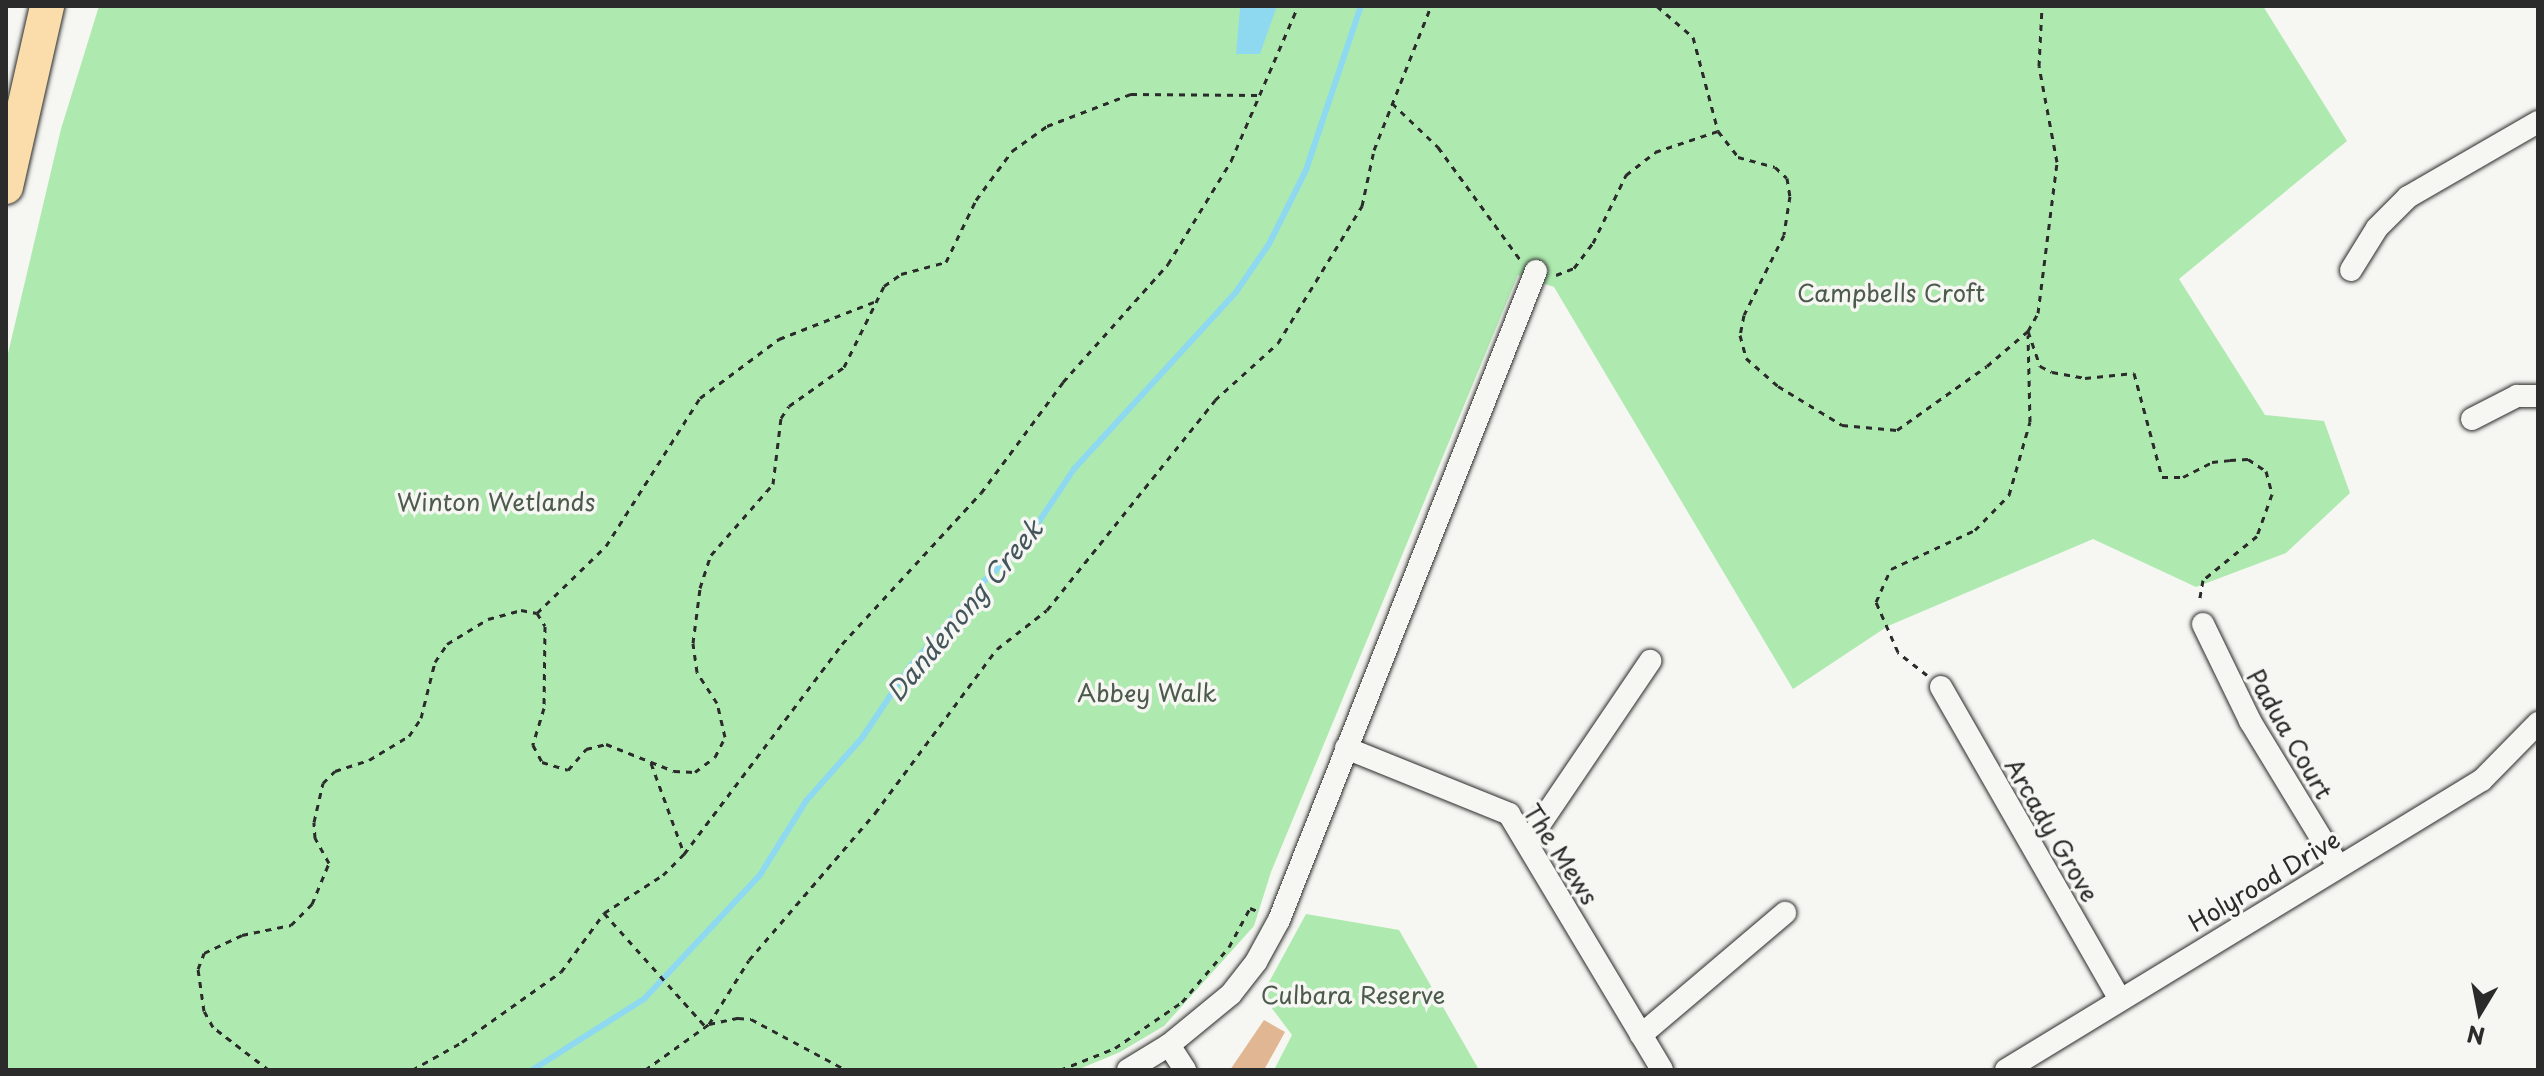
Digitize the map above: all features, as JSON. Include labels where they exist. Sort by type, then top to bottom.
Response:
[{"type":"highway","points":[[6,187],[49,6]]},
{"type":"street","points":[[2351,270],[2377,228],[2408,197],[2538,122]]},
{"type":"street","points":[[1128,1070],[1169,1045],[1231,994],[1256,962],[1279,920],[1536,271]]},
{"type":"street","points":[[2472,419],[2517,396],[2538,396]]},
{"type":"street","name":"Padua Court","points":[[2203,624],[2250,721],[2338,866]]},
{"type":"street","points":[[1527,843],[1650,661]]},
{"type":"street","name":"Arcady Grove","points":[[1941,687],[2119,998]]},
{"type":"street","name":"Holyrood Drive","points":[[2006,1070],[2119,998],[2482,780],[2538,723]]},
{"type":"street","name":"The Mews","points":[[1346,748],[1509,814],[1662,1070]]},
{"type":"street","points":[[1641,1035],[1785,913]]},
{"type":"street","points":[[1169,1045],[1185,1070]]},
{"type":"path","points":[[412,1070],[462,1042],[561,972],[604,913],[663,875],[684,854],[842,644],[981,493],[1063,382],[1168,264],[1231,161],[1298,6]]},
{"type":"path","points":[[645,1070],[707,1025],[749,960],[875,813],[997,649],[1047,610],[1215,400],[1278,343],[1362,206],[1392,103],[1431,6]]},
{"type":"path","points":[[1657,6],[1693,37],[1718,131],[1738,157],[1775,167],[1787,178],[1784,235],[1751,298],[1740,335],[1746,358],[1778,386],[1842,425],[1897,430],[1945,400],[1953,388],[2028,331]]},
{"type":"path","points":[[1941,687],[1898,652],[1876,602],[1891,569],[1975,530],[2009,495],[2030,422],[2028,331],[2045,286],[2057,162],[2039,66],[2042,6]]},
{"type":"path","points":[[269,1070],[213,1027],[204,1011],[198,979],[204,953],[242,935],[291,925],[312,904],[329,863],[315,838],[314,822],[323,783],[335,771],[369,760],[409,736],[421,718],[435,662],[447,644],[488,619],[521,610],[537,613],[545,626],[545,693],[533,745],[542,762],[568,770],[586,749],[606,744],[651,763],[695,772],[722,749],[719,710],[702,686],[695,659],[696,612],[705,572],[722,537],[773,484],[781,418],[789,406],[844,367],[874,302],[901,274],[946,262],[976,200],[1012,151],[1047,126],[1131,94],[1259,95]]},
{"type":"path","points":[[1392,103],[1438,147],[1512,254],[1536,271],[1553,276],[1574,268],[1607,220],[1626,175],[1655,152],[1718,131]]},
{"type":"path","points":[[537,613],[606,546],[700,398],[779,339],[874,302]]},
{"type":"path","points":[[2028,331],[2040,366],[2052,372],[2085,378],[2134,373],[2162,477],[2183,477],[2212,462],[2230,460],[2248,459],[2266,471],[2272,494],[2265,520],[2257,536],[2203,580],[2199,603],[2203,624]]},
{"type":"path","points":[[651,763],[684,854]]},
{"type":"path","points":[[1060,1070],[1115,1048],[1182,1002],[1229,947],[1250,908],[1279,920]]},
{"type":"path","points":[[604,913],[707,1025],[751,1019],[846,1070]]},
{"type":"green space","name":"Winton Wetlands","points":[[99,6],[2263,6],[2347,141],[2179,279],[2265,415],[2324,421],[2350,493],[2286,553],[2196,587],[2093,539],[1888,626],[1793,689],[1554,287],[1518,275],[1271,872],[1254,926],[1164,1026],[1120,1052],[1077,1070],[6,1070],[6,362],[61,129]]},
{"type":"green space","name":"Culbara Reserve","points":[[1306,914],[1399,930],[1479,1070],[1274,1070],[1292,1035],[1262,995]]},
{"type":"water","points":[[1277,6],[1260,54],[1236,54],[1240,8]]},
{"type":"building","points":[[1264,1020],[1285,1032],[1264,1070],[1230,1070]]},
{"type":"waterway","name":"Dandenong Creek","points":[[532,1070],[644,999],[760,875],[806,801],[862,738],[908,669],[983,582],[1024,544],[1074,469],[1236,292],[1269,244],[1306,170],[1361,6]]},
{"type":"park label","name":"Campbells Croft","points":[[1891,293]]},
{"type":"park label","name":"Abbey Walk","points":[[1147,693]]}]
